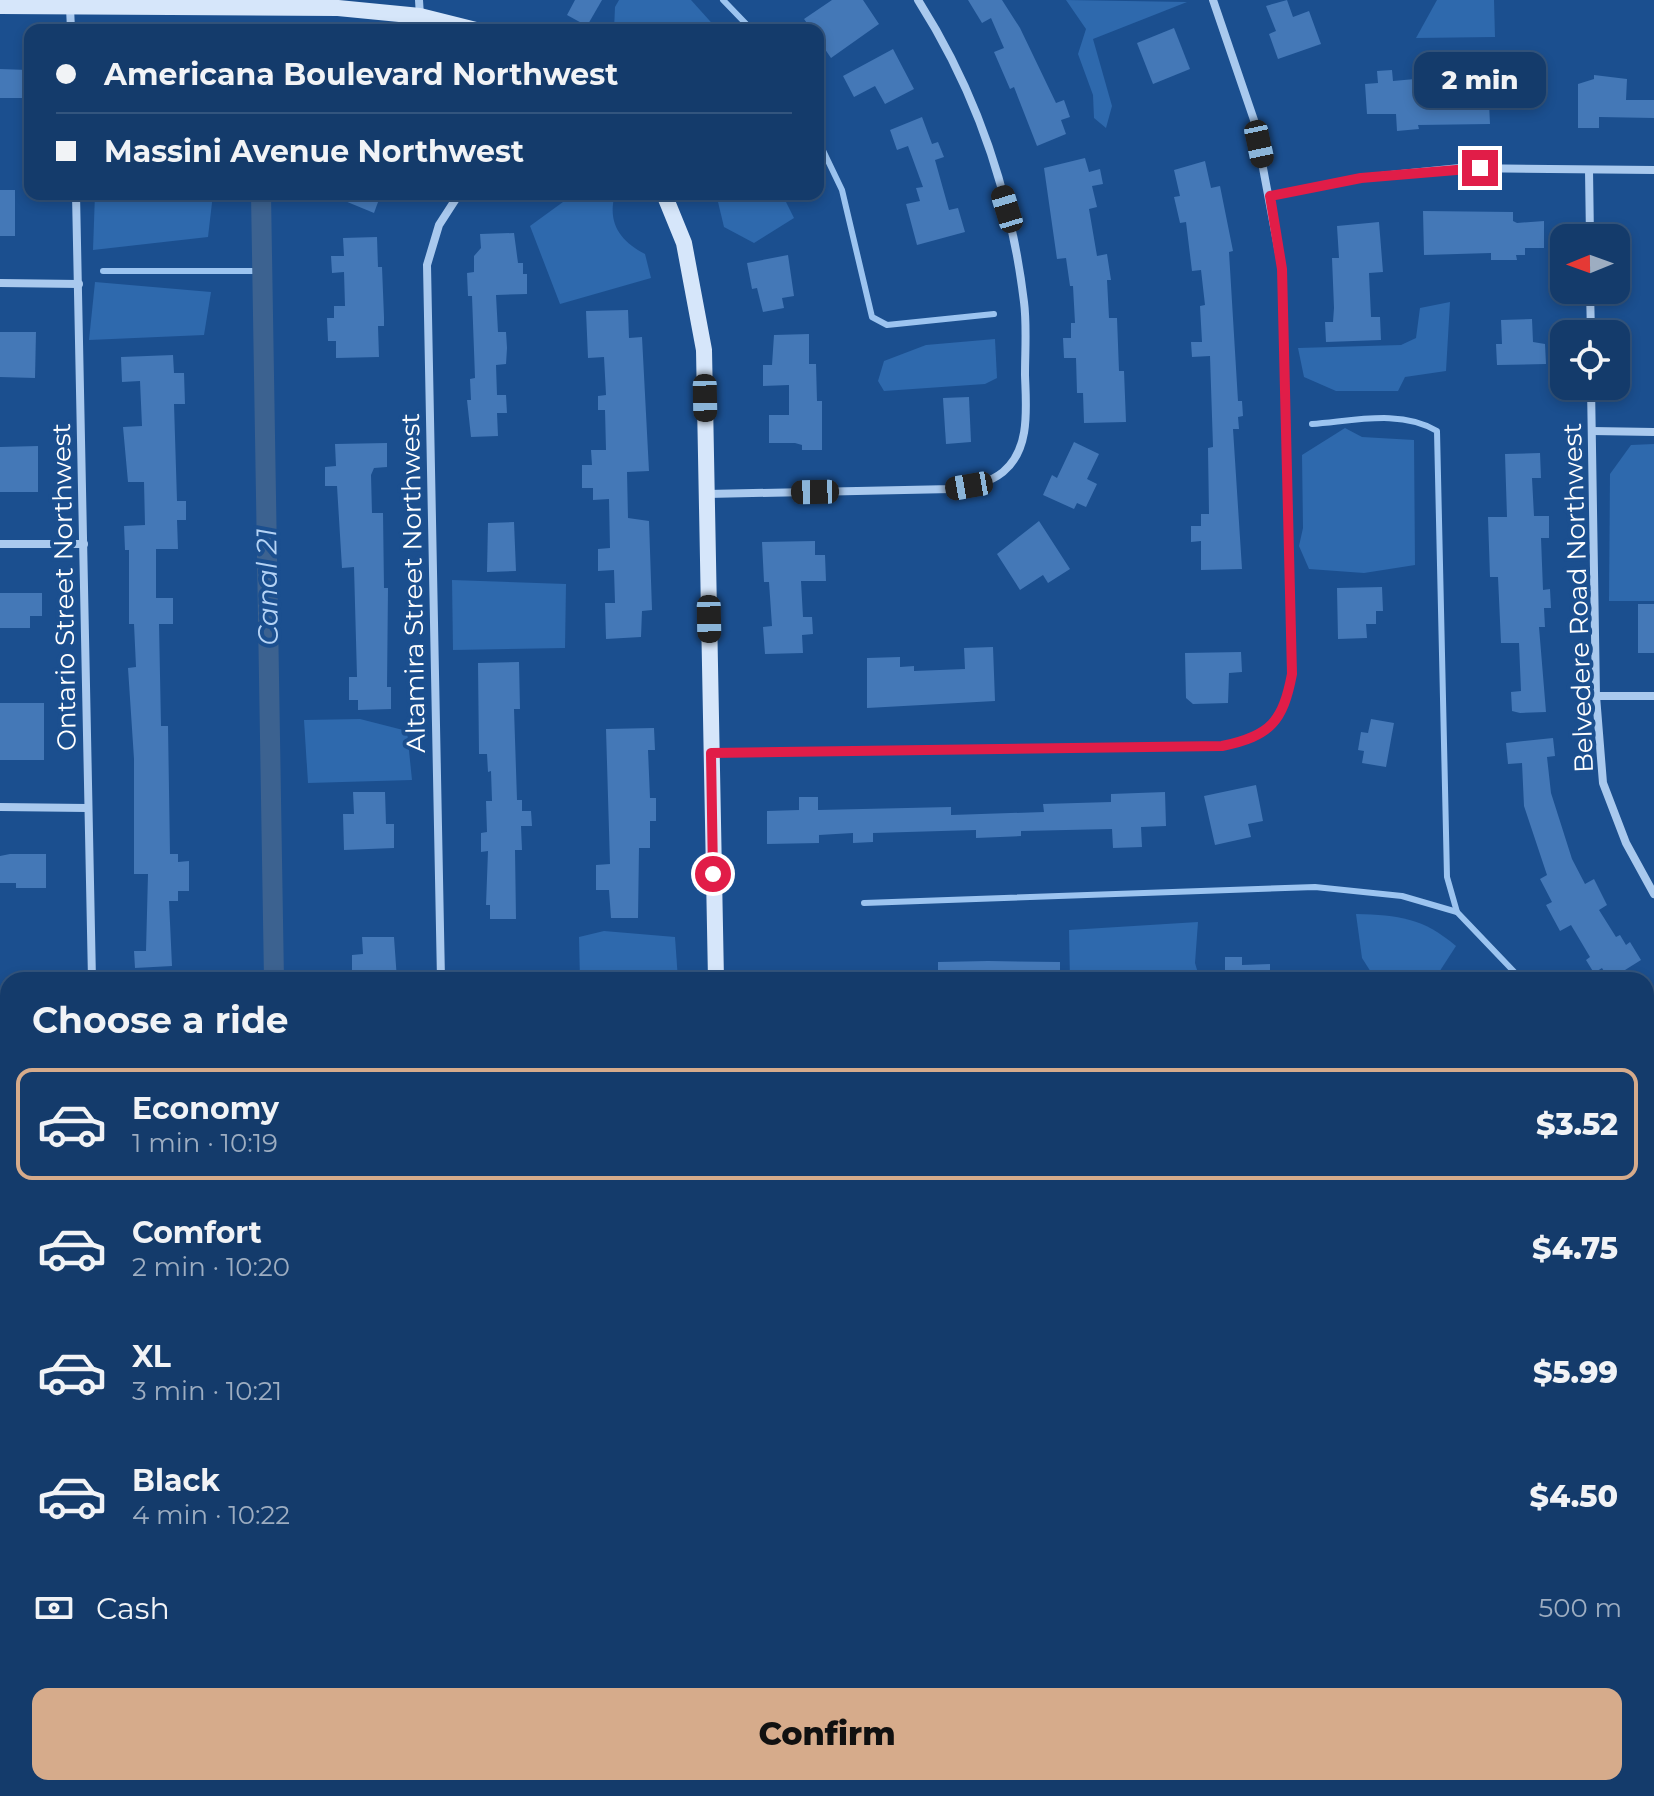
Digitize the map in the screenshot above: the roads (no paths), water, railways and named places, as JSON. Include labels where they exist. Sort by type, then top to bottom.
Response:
[{"type":"street","points":[[706,494],[952,489],[986,483],[1005,471],[1017,455],[1026,424],[1024,304],[1009,215],[984,132],[944,41],[918,0]]},
{"type":"street","points":[[711,753],[1222,746],[1248,741],[1271,727],[1286,708],[1292,674],[1282,269],[1254,120],[1213,0]]},
{"type":"street","points":[[70,3],[71,24]]},
{"type":"street","points":[[0,6],[70,3],[419,8],[460,24]]},
{"type":"street","points":[[1270,196],[1361,178],[1460,168],[1654,170]]},
{"type":"street","points":[[1589,170],[1590,224]]},
{"type":"street","name":"Ontario Street Northwest","points":[[76,200],[92,972]]},
{"type":"street","name":"Altamira Street Northwest","points":[[441,972],[427,265],[439,225],[455,200]]},
{"type":"street","points":[[666,200],[684,243],[704,350],[716,972]]},
{"type":"street","points":[[0,283],[79,284]]},
{"type":"street","name":"Belvedere Road Northwest","points":[[1591,400],[1596,696],[1603,783],[1626,843],[1654,894]]},
{"type":"street","points":[[1592,431],[1654,432]]},
{"type":"street","points":[[0,544],[84,544]]},
{"type":"street","points":[[1596,696],[1654,696]]},
{"type":"street","points":[[0,807],[87,808]]},
{"type":"waterway","points":[[723,0],[746,24]]},
{"type":"waterway","points":[[824,152],[842,190],[872,317],[887,325],[994,314]]},
{"type":"waterway","name":"Canal 21","points":[[261,200],[274,972]]},
{"type":"waterway","points":[[103,271],[262,271]]},
{"type":"waterway","points":[[1312,424],[1392,418],[1423,424],[1437,431],[1447,877],[1457,912]]},
{"type":"waterway","points":[[864,903],[1315,887],[1402,896],[1457,912],[1514,972]]}]
